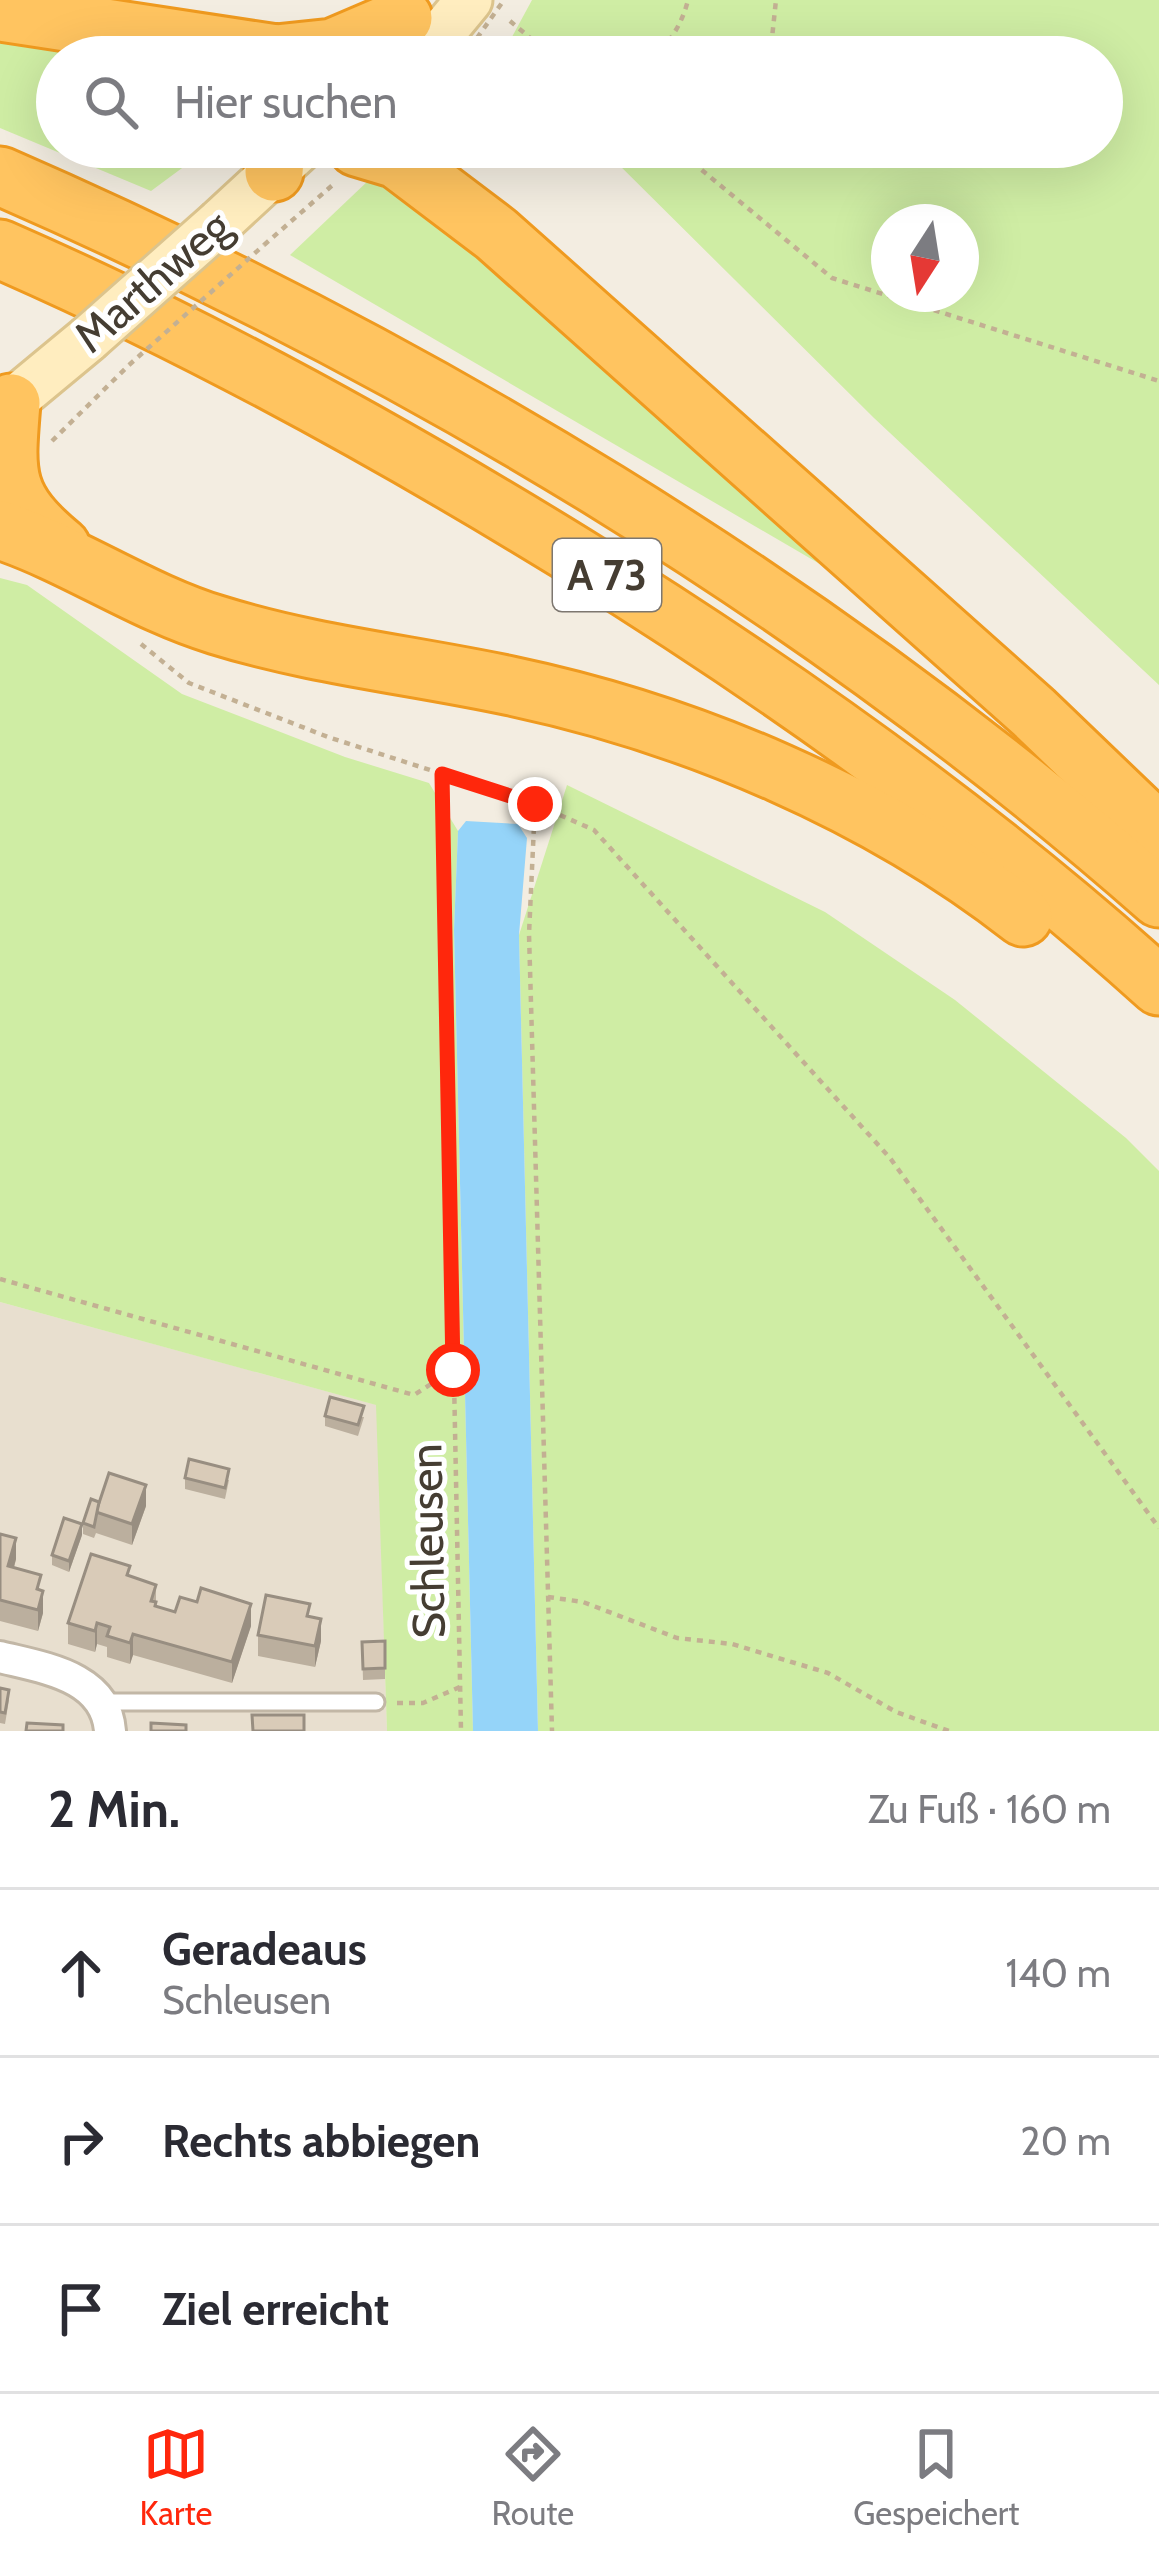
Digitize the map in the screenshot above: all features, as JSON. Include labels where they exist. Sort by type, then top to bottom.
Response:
[{"type":"highway","points":[[0,12],[139,36]]},
{"type":"highway","points":[[372,36],[428,24]]},
{"type":"highway","points":[[410,168],[496,234],[1016,696],[1159,833]]},
{"type":"highway","name":"A 73","points":[[0,176],[177,257],[341,342],[620,502],[768,598],[894,688],[1044,802],[1159,898]]},
{"type":"highway","name":"A 73","points":[[0,249],[150,318],[319,407],[481,497],[644,598],[914,785],[1159,986]]},
{"type":"highway","points":[[5,408],[6,511],[26,514],[73,557],[167,607],[306,648],[554,697],[652,726],[770,770],[856,812],[957,871],[1107,986],[1159,1010]]},
{"type":"main road","name":"Marthweg","points":[[5,408],[220,222],[272,168]]},
{"type":"street","points":[[0,1657],[72,1677],[107,1716]]},
{"type":"lane","points":[[107,1716],[376,1702]]},
{"type":"path","points":[[428,24],[503,0]]},
{"type":"path","points":[[772,36],[776,0]]},
{"type":"path","points":[[670,36],[690,2]]},
{"type":"path","points":[[510,21],[528,36]]},
{"type":"path","points":[[6,511],[55,437],[128,365],[359,168]]},
{"type":"path","points":[[699,168],[832,278],[1159,381]]},
{"type":"path","points":[[140,643],[189,683],[328,737],[535,804],[594,830],[890,1158],[1159,1528]]},
{"type":"path","name":"Schleusen","points":[[442,774],[461,1731]]},
{"type":"path","points":[[535,804],[530,934],[552,1731]]},
{"type":"path","points":[[0,1279],[414,1395],[453,1370]]},
{"type":"path","points":[[548,1597],[583,1602],[677,1638],[732,1644],[828,1673],[896,1712],[949,1731]]},
{"type":"path","points":[[376,1702],[423,1703],[460,1687]]},
{"type":"shaded area","points":[[0,1302],[377,1405],[387,1731],[0,1731]]},
{"type":"green space","points":[[532,0],[1159,0],[1159,685],[874,418],[622,168],[1123,168],[1123,36],[512,36]]},
{"type":"green space","points":[[0,39],[36,44],[36,143],[0,128]]},
{"type":"green space","points":[[96,168],[182,168],[151,191]]},
{"type":"green space","points":[[370,179],[467,243],[861,588],[290,255]]},
{"type":"green space","points":[[0,578],[27,585],[182,694],[345,757],[429,783],[458,831],[454,930],[473,1731],[387,1731],[376,1405],[0,1302]]},
{"type":"green space","points":[[567,785],[825,912],[955,1000],[1126,1138],[1159,1171],[1159,1731],[538,1731],[519,935]]},
{"type":"water","points":[[466,821],[518,824],[527,838],[519,935],[538,1731],[473,1731],[454,930],[458,831]]},
{"type":"building","points":[[330,1397],[364,1406],[358,1425],[325,1416]]},
{"type":"building","points":[[189,1459],[229,1469],[225,1488],[185,1478]]},
{"type":"building","points":[[109,1473],[146,1485],[132,1524],[96,1512]]},
{"type":"building","points":[[91,1499],[99,1502],[94,1527],[83,1523]]},
{"type":"building","points":[[64,1518],[82,1524],[69,1561],[52,1555]]},
{"type":"building","points":[[0,1534],[16,1538],[8,1566],[41,1575],[38,1610],[0,1600]]},
{"type":"building","points":[[91,1554],[130,1566],[127,1575],[156,1585],[151,1601],[155,1606],[175,1612],[180,1597],[197,1602],[201,1588],[251,1604],[232,1662],[133,1634],[130,1643],[107,1636],[110,1627],[97,1623],[95,1631],[68,1623]]},
{"type":"building","points":[[266,1595],[310,1604],[307,1616],[321,1619],[315,1646],[258,1635]]},
{"type":"building","points":[[385,1641],[385,1668],[363,1669],[362,1642]]},
{"type":"building","points":[[0,1688],[9,1690],[5,1713],[0,1712]]},
{"type":"building","points":[[252,1715],[304,1715],[304,1731],[253,1731]]},
{"type":"building","points":[[27,1723],[63,1725],[63,1731],[26,1731]]},
{"type":"building","points":[[151,1723],[186,1725],[186,1731],[151,1731]]},
{"type":"route","points":[[453,1370],[442,774],[535,804]]}]
